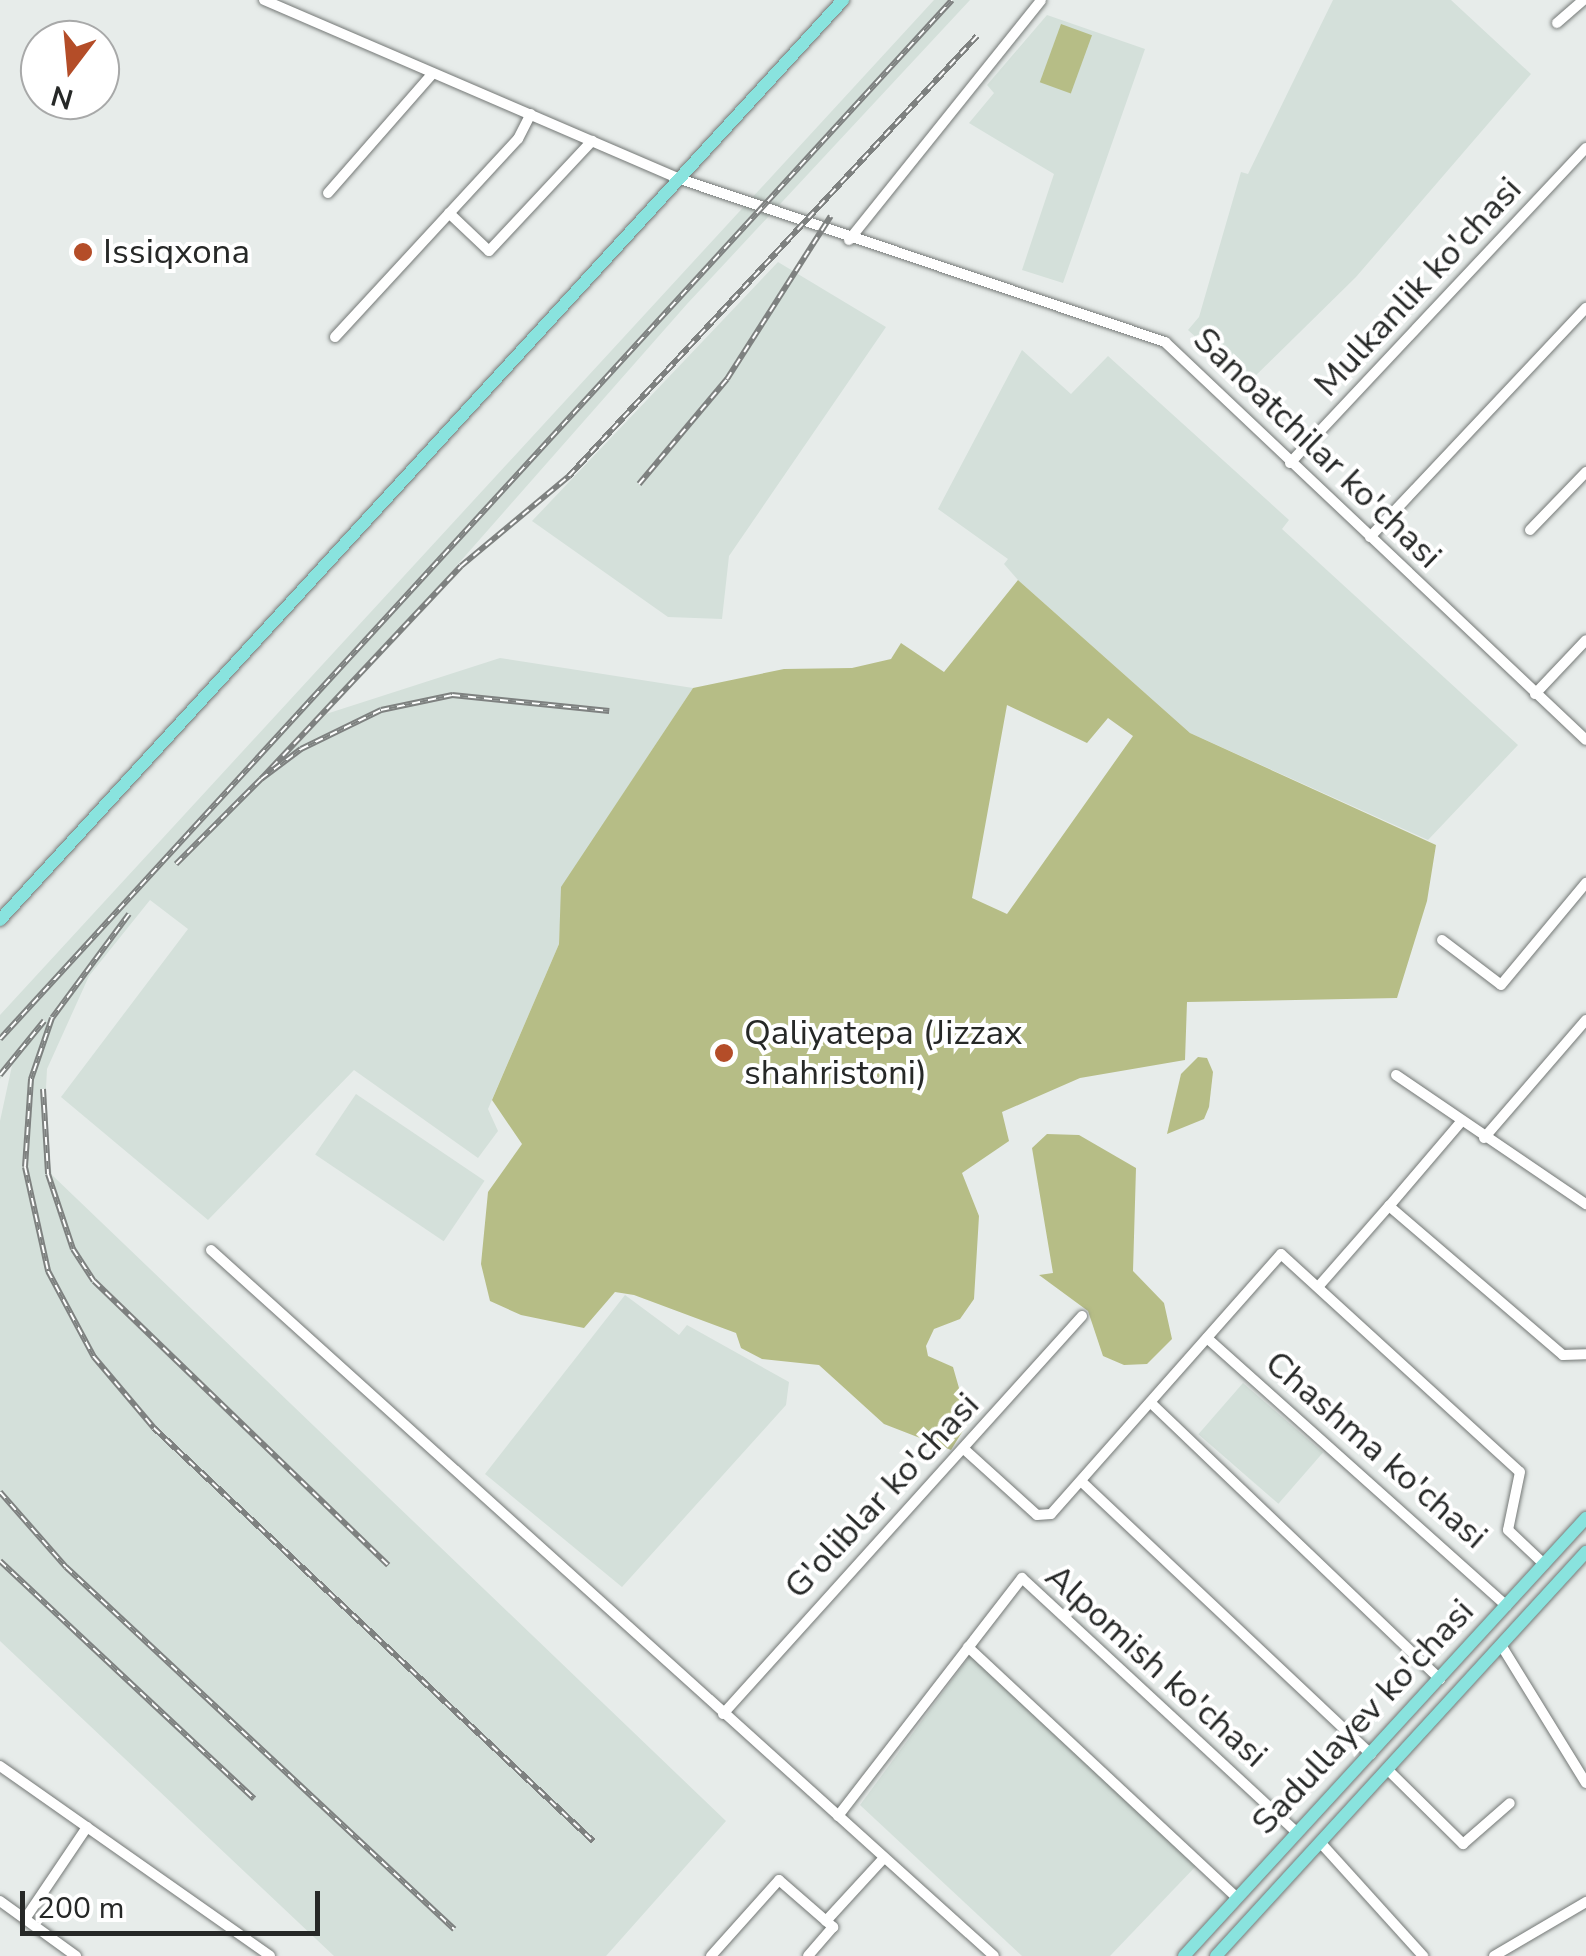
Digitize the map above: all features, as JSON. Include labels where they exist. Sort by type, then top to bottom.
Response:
[{"type":"main road","points":[[0,920],[844,0]]},
{"type":"main road","name":"Sadullayev ko'chasi","points":[[1184,1956],[1586,1518]]},
{"type":"main road","name":"Sadullayev ko'chasi","points":[[1216,1956],[1586,1552]]},
{"type":"street","name":"Sanoatchilar ko'chasi","points":[[264,0],[680,179],[849,240],[1166,342],[1290,464],[1586,740]]},
{"type":"street","points":[[849,240],[1041,0]]},
{"type":"street","points":[[1557,24],[1583,0]]},
{"type":"street","points":[[328,193],[433,73]]},
{"type":"street","points":[[336,337],[518,139],[531,114]]},
{"type":"street","points":[[449,213],[490,251],[592,140]]},
{"type":"street","name":"Mulkanlik ko'chasi","points":[[1290,464],[1586,148]]},
{"type":"street","points":[[1370,536],[1586,308]]},
{"type":"street","points":[[1530,530],[1586,472]]},
{"type":"street","points":[[1536,694],[1586,640]]},
{"type":"street","points":[[1442,940],[1501,985],[1586,883]]},
{"type":"street","points":[[1484,1138],[1586,1020]]},
{"type":"street","points":[[1396,1075],[1460,1123],[1586,1204]]},
{"type":"street","points":[[1318,1287],[1460,1123]]},
{"type":"street","points":[[1389,1206],[1563,1355],[1586,1354]]},
{"type":"street","points":[[211,1250],[994,1956]]},
{"type":"street","points":[[964,1449],[1036,1515],[1051,1514],[1281,1254],[1520,1472],[1508,1530],[1544,1564]]},
{"type":"street","name":"G'oliblar ko'chasi","points":[[724,1714],[1082,1316]]},
{"type":"street","name":"Chashma ko'chasi","points":[[1207,1338],[1506,1606]]},
{"type":"street","points":[[1150,1403],[1440,1679]]},
{"type":"street","points":[[1082,1482],[1371,1754]]},
{"type":"street","name":"Alpomish ko'chasi","points":[[838,1816],[1022,1578],[1298,1833]]},
{"type":"street","points":[[1501,1644],[1586,1783]]},
{"type":"street","points":[[968,1647],[1237,1898]]},
{"type":"street","points":[[0,1766],[270,1956]]},
{"type":"street","points":[[1388,1768],[1463,1844],[1510,1803]]},
{"type":"street","points":[[25,1919],[87,1828]]},
{"type":"street","points":[[1320,1842],[1422,1956]]},
{"type":"street","points":[[826,1921],[884,1858]]},
{"type":"street","points":[[711,1956],[779,1880],[833,1927],[808,1956]]},
{"type":"street","points":[[0,1901],[75,1955]]},
{"type":"street","points":[[1494,1956],[1586,1902]]},
{"type":"shaded area","points":[[934,0],[970,0],[687,304],[326,714],[500,658],[693,688],[562,887],[559,944],[488,1109],[498,1131],[478,1158],[354,1070],[208,1220],[61,1097],[188,929],[150,900],[89,976],[47,1069],[44,1127],[52,1175],[726,1821],[606,1956],[334,1956],[0,1641],[0,1121],[13,1061],[0,1079],[0,1015]]},
{"type":"shaded area","points":[[1333,0],[1451,0],[1531,74],[1356,277],[1247,384],[1188,330],[1199,317],[1241,172],[1248,174]]},
{"type":"shaded area","points":[[1047,15],[1145,49],[1063,283],[1022,270],[1054,174],[969,123],[994,93],[987,85]]},
{"type":"shaded area","points":[[778,262],[886,327],[729,556],[722,619],[668,617],[532,521]]},
{"type":"shaded area","points":[[1022,350],[1071,394],[1108,356],[1289,520],[1282,529],[1518,745],[1428,840],[1190,733],[1018,580],[1004,564],[1008,559],[938,509]]},
{"type":"shaded area","points":[[356,1094],[485,1181],[444,1241],[315,1155]]},
{"type":"shaded area","points":[[625,1295],[679,1335],[687,1325],[789,1382],[786,1405],[622,1587],[485,1474]]},
{"type":"shaded area","points":[[1243,1383],[1323,1453],[1278,1504],[1198,1434]]},
{"type":"shaded area","points":[[971,1654],[1196,1866],[1110,1956],[1022,1956],[860,1805]]},
{"type":"green space","points":[[1061,24],[1092,35],[1071,94],[1040,82]]},
{"type":"green space","name":"Qaliyatepa (Jizzax shahristoni)","points":[[1018,580],[1190,733],[1436,845],[1427,901],[1397,998],[1187,1002],[1185,1060],[1080,1078],[1002,1112],[1009,1141],[962,1173],[979,1216],[974,1299],[960,1319],[934,1329],[926,1346],[928,1356],[953,1367],[959,1388],[967,1424],[951,1450],[884,1424],[819,1365],[762,1359],[741,1348],[736,1333],[634,1295],[615,1292],[584,1328],[521,1315],[490,1301],[481,1264],[488,1192],[522,1144],[492,1100],[559,944],[561,887],[693,688],[784,669],[852,668],[891,659],[901,643],[944,672]],"holes":[[[1007,705],[1087,743],[1108,718],[1133,736],[1007,914],[972,898]]]},
{"type":"green space","points":[[1198,1057],[1207,1058],[1213,1072],[1209,1107],[1204,1119],[1167,1134],[1181,1074]]},
{"type":"green space","points":[[1047,1134],[1079,1135],[1136,1168],[1133,1271],[1164,1303],[1172,1339],[1147,1364],[1124,1365],[1103,1356],[1088,1311],[1039,1275],[1053,1273],[1032,1148]]},
{"type":"railway","points":[[0,1039],[952,0]]},
{"type":"railway","points":[[261,779],[461,566],[569,476],[977,36]]},
{"type":"railway","points":[[639,484],[727,379],[831,216]]},
{"type":"railway","points":[[176,864],[261,779],[301,749],[381,710],[452,695],[609,711]]},
{"type":"railway","points":[[129,914],[52,1018],[31,1079],[25,1167],[48,1271],[94,1357],[154,1428],[593,1841]]},
{"type":"railway","points":[[0,1075],[44,1021]]},
{"type":"railway","points":[[43,1089],[48,1174],[73,1249],[94,1281],[388,1565]]},
{"type":"railway","points":[[0,1492],[66,1567],[454,1929]]},
{"type":"railway","points":[[0,1561],[254,1799]]},
{"type":"place","name":"Issiqxona","points":[[83,252]]},
{"type":"place","name":"Qaliyatepa (Jizzax shahristoni)","points":[[724,1053]]}]
